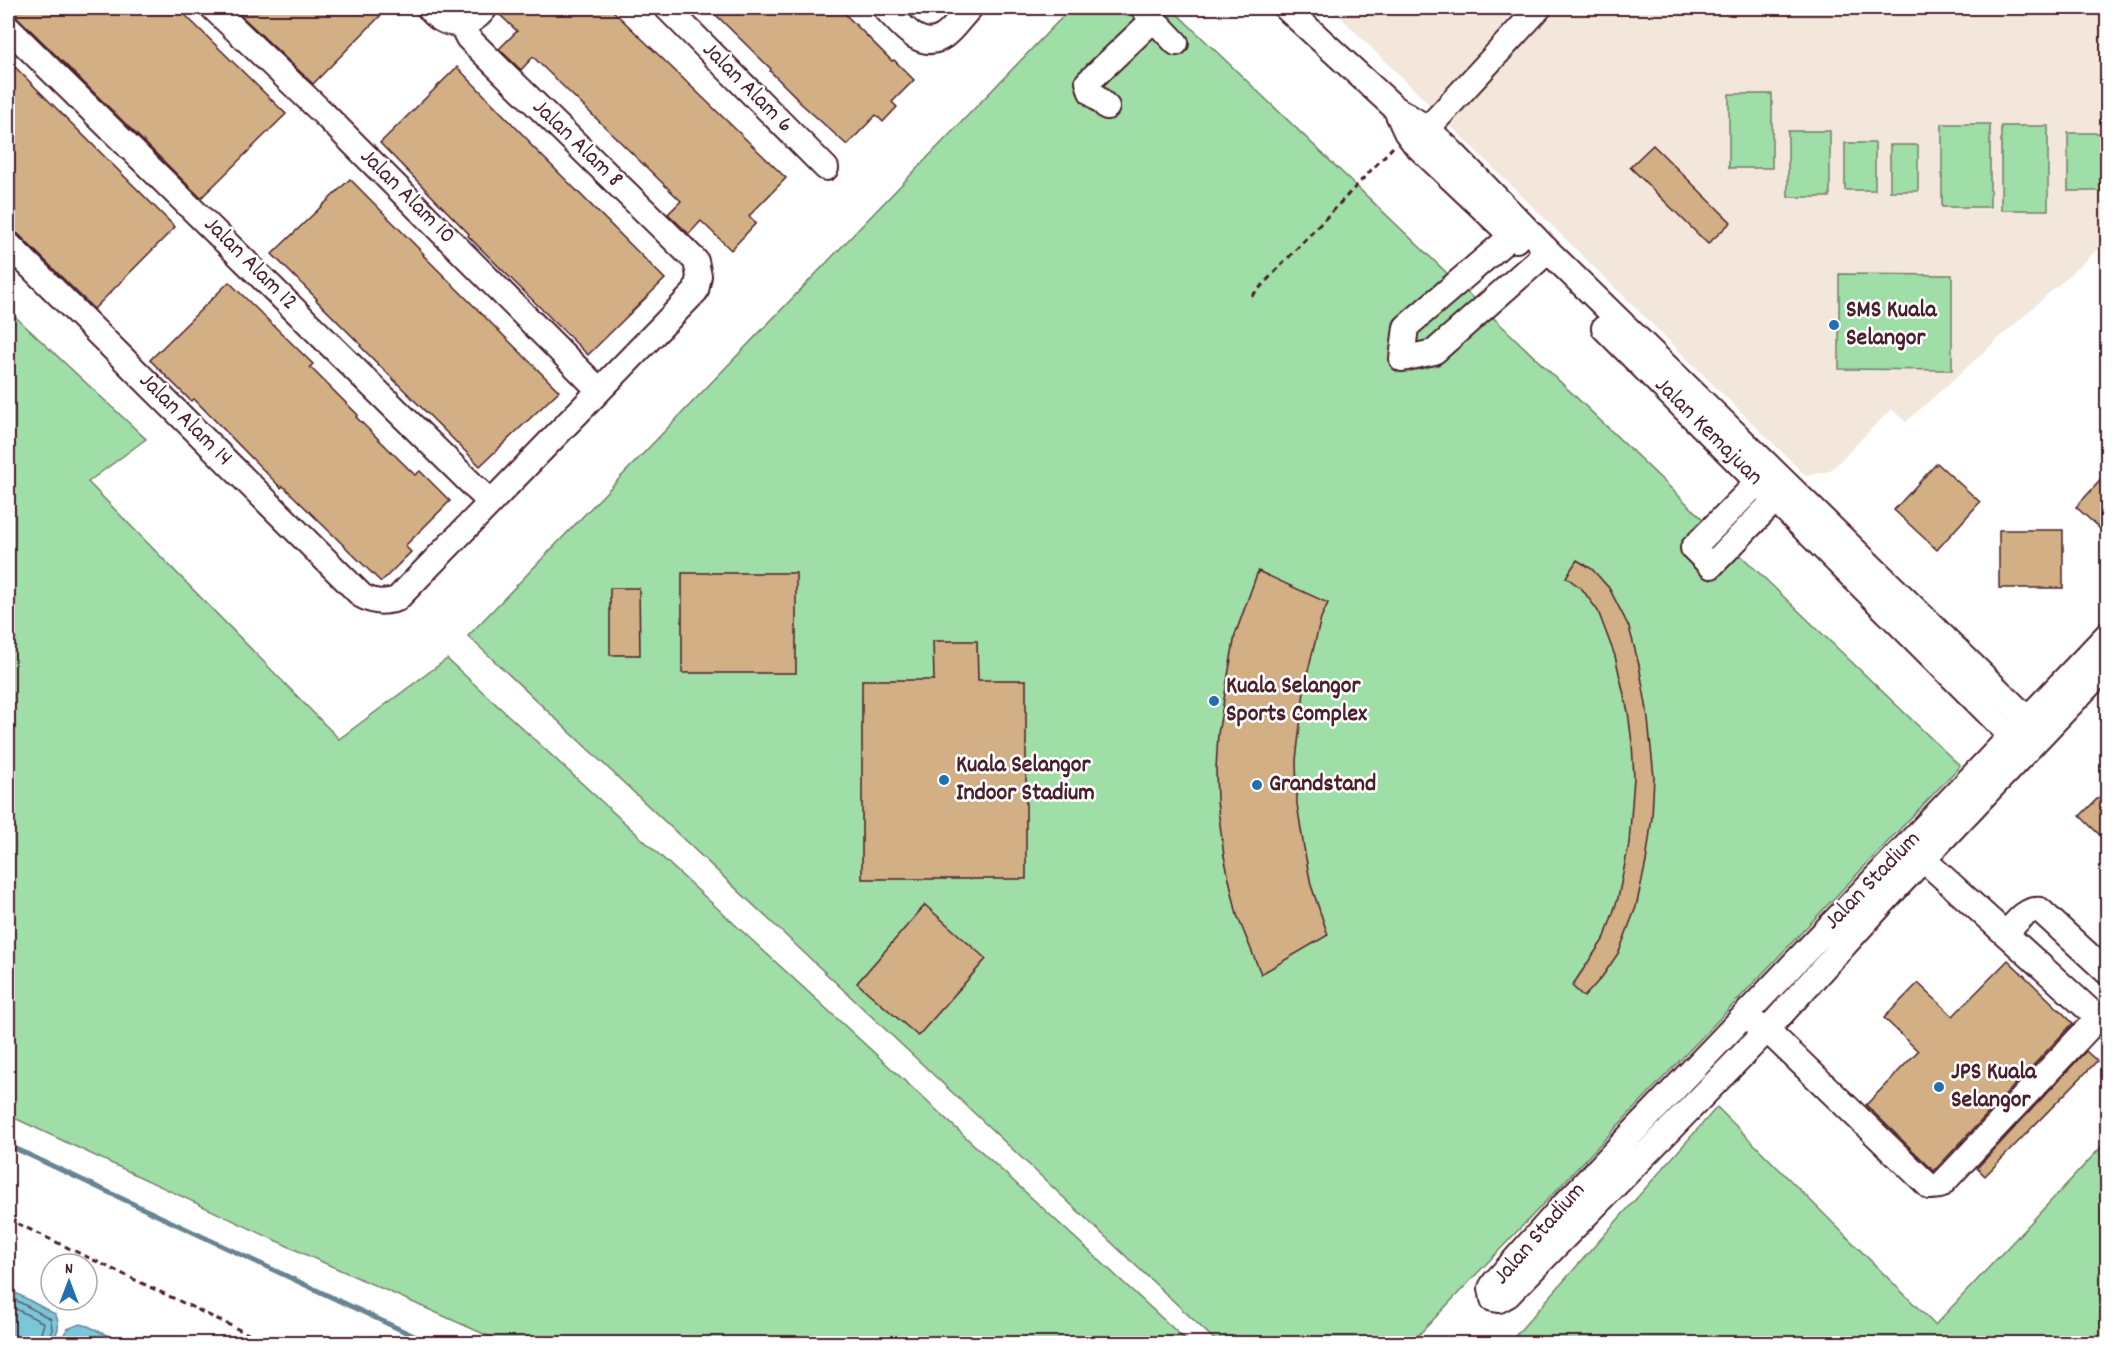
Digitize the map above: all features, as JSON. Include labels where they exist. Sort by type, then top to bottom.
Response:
[{"type":"street","name":"Jalan Alam 10","points":[[213,8],[324,114],[599,390]]},
{"type":"street","points":[[429,8],[442,21],[451,24],[471,21],[485,8]]},
{"type":"street","name":"Jalan Alam 6","points":[[667,8],[826,168]]},
{"type":"street","points":[[885,8],[914,38],[930,41],[944,36],[970,8]]},
{"type":"street","name":"Jalan Kemajuan","points":[[1286,8],[1395,108],[1416,135],[1518,231],[1773,484],[2019,744]]},
{"type":"street","points":[[1416,135],[1539,8]]},
{"type":"street","points":[[1107,107],[1090,92],[1088,82],[1149,13],[1176,43]]},
{"type":"street","name":"Jalan Alam 8","points":[[461,24],[468,38],[696,261],[699,276],[696,291],[599,390]]},
{"type":"street","name":"Jalan Alam 12","points":[[8,28],[490,502]]},
{"type":"street","points":[[1518,231],[1406,327],[1402,360],[1434,352],[1541,254]]},
{"type":"street","name":"Jalan Alam 14","points":[[8,244],[362,596],[373,602],[382,603],[397,598],[490,502]]},
{"type":"street","points":[[490,502],[599,390]]},
{"type":"street","name":"Jalan Kemajuan","points":[[1773,484],[2036,726]]},
{"type":"street","name":"Jalan Stadium","points":[[2019,744],[1923,859],[1767,1030],[1508,1295],[1499,1300],[1493,1299],[1491,1288],[1494,1283],[1560,1209],[1744,1016],[2019,744],[2036,726],[2108,634]]},
{"type":"street","name":"Jalan Stadium","points":[[2036,726],[2108,665]]},
{"type":"street","points":[[1744,1016],[1767,1030],[1930,1187],[1940,1186],[2103,1013],[2006,934],[1923,859]]},
{"type":"street","points":[[2006,934],[2025,913],[2030,910],[2040,910],[2108,973]]},
{"type":"path","points":[[1252,296],[1416,135]]},
{"type":"path","points":[[8,1219],[269,1344]]},
{"type":"shaded area","name":"SMS Kuala Selangor","points":[[1331,8],[2107,8],[2107,241],[1906,422],[1891,409],[1830,471],[1806,476]]},
{"type":"green space","name":"Kuala Selangor Sports Complex","points":[[1071,8],[1171,8],[1960,766],[1411,1343],[1218,1343],[468,636]]},
{"type":"green space","points":[[1729,94],[1772,94],[1772,168],[1729,168]]},
{"type":"green space","points":[[1942,124],[1990,124],[1990,207],[1942,207]]},
{"type":"green space","points":[[2001,126],[2048,126],[2048,210],[2001,210]]},
{"type":"green space","points":[[1788,131],[1830,131],[1830,197],[1788,197]]},
{"type":"green space","points":[[2068,133],[2107,133],[2107,191],[2068,191]]},
{"type":"green space","points":[[1845,143],[1875,143],[1875,190],[1845,190]]},
{"type":"green space","points":[[1890,145],[1918,145],[1918,191],[1890,191]]},
{"type":"green space","points":[[1839,274],[1952,275],[1952,370],[1839,369]]},
{"type":"green space","points":[[8,310],[146,439],[88,482],[339,739],[447,659],[1189,1343],[504,1343],[311,1257],[8,1115]]},
{"type":"green space","points":[[1717,1107],[1935,1325],[2107,1141],[2107,1343],[1509,1343]]},
{"type":"water","points":[[8,1289],[39,1305],[39,1312],[55,1314],[58,1326],[51,1343],[8,1343]]},
{"type":"water","points":[[80,1324],[123,1343],[59,1343],[67,1329]]},
{"type":"building","points":[[8,8],[178,8],[286,114],[201,198]]},
{"type":"building","points":[[233,8],[388,8],[313,84]]},
{"type":"building","points":[[508,8],[610,8],[786,178],[749,216],[756,223],[731,250],[701,221],[689,234],[668,214],[681,201],[533,57],[521,70],[499,49],[517,31],[500,15]]},
{"type":"building","points":[[722,8],[839,8],[914,80],[892,102],[897,107],[883,122],[876,115],[847,145],[796,99],[770,71],[771,69],[715,14]]},
{"type":"building","points":[[8,60],[175,227],[94,309],[18,234],[8,230]]},
{"type":"building","points":[[457,67],[529,143],[665,279],[588,355],[468,236],[469,234],[380,143]]},
{"type":"building","points":[[1653,145],[1731,222],[1708,244],[1630,167]]},
{"type":"building","points":[[350,179],[559,391],[480,466],[272,254]]},
{"type":"building","points":[[229,282],[313,364],[310,367],[358,415],[356,417],[415,475],[420,471],[450,501],[405,546],[411,552],[381,582],[283,486],[281,488],[194,399],[191,401],[150,360]]},
{"type":"building","points":[[1937,463],[1980,502],[1937,550],[1894,510]]},
{"type":"building","points":[[2108,472],[2108,536],[2076,507]]},
{"type":"building","points":[[1999,530],[2063,530],[2063,588],[1999,588]]},
{"type":"building","points":[[1577,560],[1592,569],[1609,588],[1629,627],[1647,710],[1654,777],[1646,862],[1636,907],[1619,952],[1602,977],[1584,997],[1572,986],[1605,937],[1618,898],[1629,844],[1634,778],[1628,712],[1615,656],[1598,611],[1582,589],[1566,577]]},
{"type":"building","name":"Grandstand","points":[[1258,571],[1328,603],[1321,618],[1305,683],[1296,760],[1297,804],[1304,848],[1311,885],[1328,935],[1261,974],[1237,915],[1224,856],[1217,801],[1216,769],[1218,734],[1235,635]]},
{"type":"building","points":[[682,573],[796,573],[796,673],[682,673]]},
{"type":"building","points":[[610,588],[639,588],[640,655],[610,655]]},
{"type":"building","name":"Kuala Selangor Indoor Stadium","points":[[933,641],[977,641],[978,680],[1026,680],[1026,879],[862,879],[862,680],[934,680]]},
{"type":"building","points":[[2099,797],[2108,805],[2108,843],[2080,816]]},
{"type":"building","points":[[925,905],[986,959],[918,1036],[857,983]]},
{"type":"building","name":"JPS Kuala Selangor","points":[[2008,960],[2073,1023],[1934,1171],[1866,1105],[1918,1051],[1884,1018],[1918,983],[1953,1016]]},
{"type":"building","points":[[2086,1051],[2097,1061],[1985,1176],[1977,1168]]},
{"type":"waterway","points":[[8,1145],[431,1344]]},
{"type":"place","name":"SMS Kuala Selangor","points":[[1834,325]]},
{"type":"place","name":"Kuala Selangor Sports Complex","points":[[1214,701]]},
{"type":"place","name":"Kuala Selangor Indoor Stadium","points":[[944,780]]},
{"type":"place","name":"Grandstand","points":[[1257,785]]},
{"type":"place","name":"JPS Kuala Selangor","points":[[1939,1087]]}]
